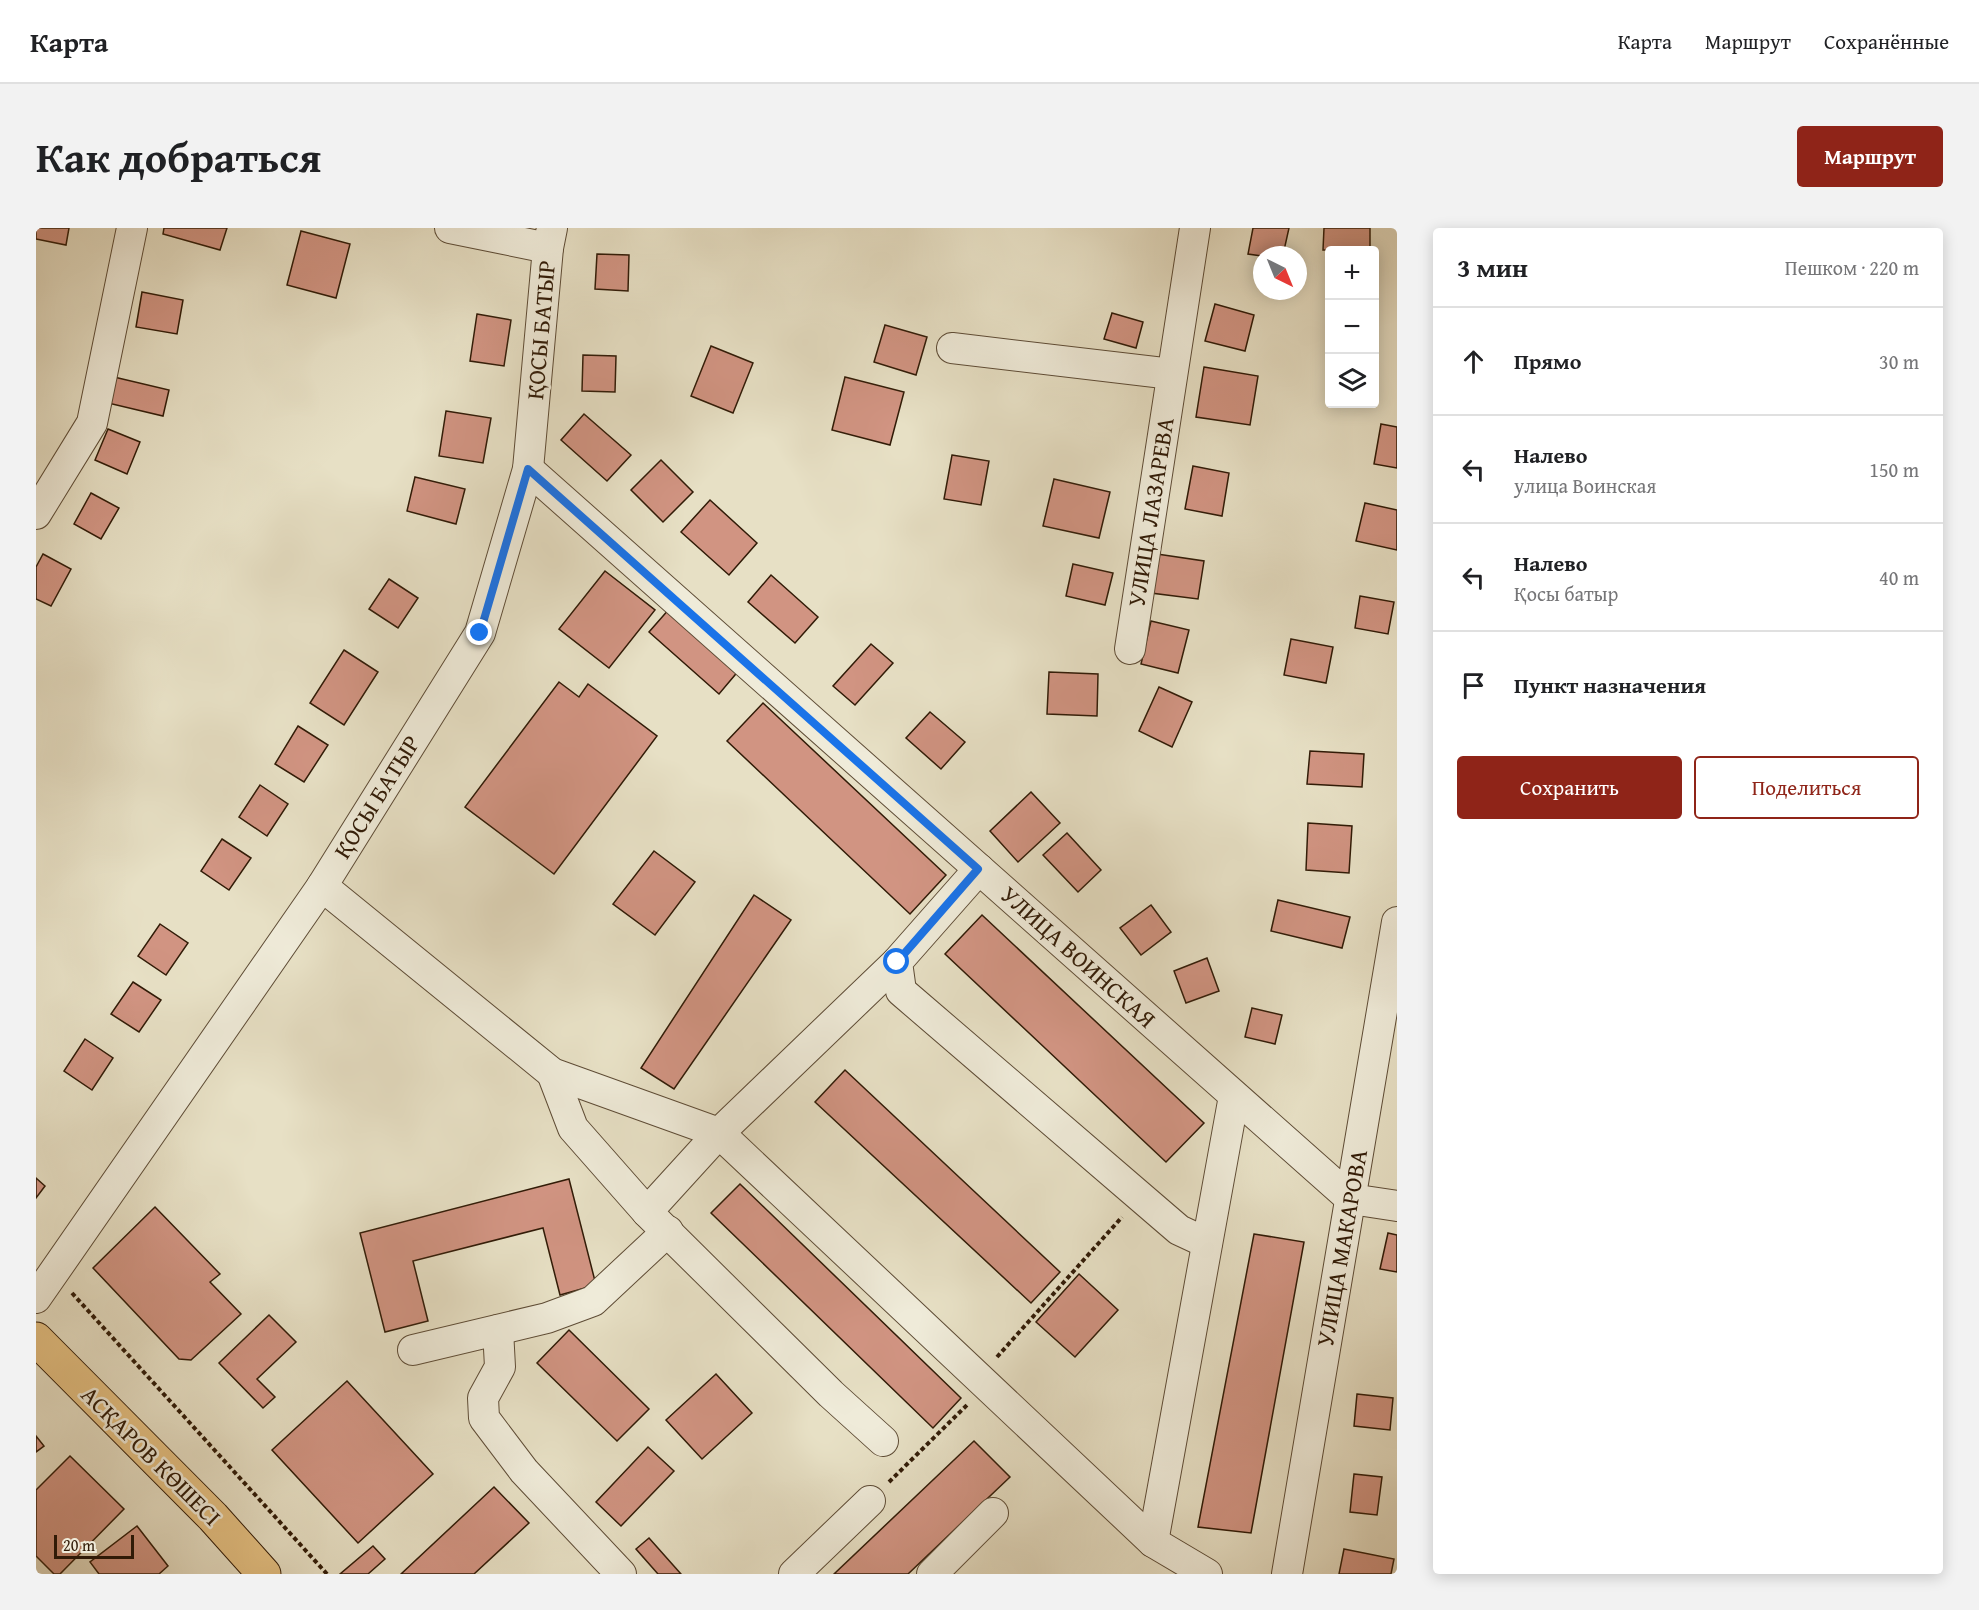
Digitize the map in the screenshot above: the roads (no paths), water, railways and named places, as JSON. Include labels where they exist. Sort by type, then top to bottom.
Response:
[{"type":"main road","name":"АСҚАРОВ КӨШЕСІ","points":[[36,1339],[213,1517],[264,1574]]},
{"type":"street","points":[[36,514],[92,423],[132,228]]},
{"type":"street","points":[[450,228],[550,238]]},
{"type":"street","name":"УЛИЦА ЛАЗАРЕВА","points":[[1130,649],[1195,228]]},
{"type":"street","name":"ҚОСЫ БАТЫР","points":[[36,1298],[322,886],[480,633],[528,469],[550,238]]},
{"type":"street","points":[[952,348],[1172,374]]},
{"type":"street","name":"УЛИЦА ВОИНСКАЯ","points":[[528,469],[1351,1199]]},
{"type":"street","points":[[413,1350],[547,1318],[593,1301],[657,1221],[718,1133],[897,962],[978,869]]},
{"type":"street","points":[[322,886],[552,1073],[718,1133],[1153,1542],[1207,1574]]},
{"type":"street","name":"УЛИЦА МАКАРОВА","points":[[1287,1574],[1397,922]]},
{"type":"street","points":[[897,962],[901,991],[1179,1230],[1207,1244]]},
{"type":"street","points":[[552,1073],[573,1128],[657,1221],[831,1394],[884,1441]]},
{"type":"street","points":[[1153,1542],[1234,1096]]},
{"type":"street","points":[[1351,1199],[1397,1206]]},
{"type":"street","points":[[498,1330],[500,1366],[483,1398],[484,1418],[524,1471],[621,1574]]},
{"type":"street","points":[[794,1574],[870,1501]]},
{"type":"street","points":[[932,1574],[993,1513]]}]
